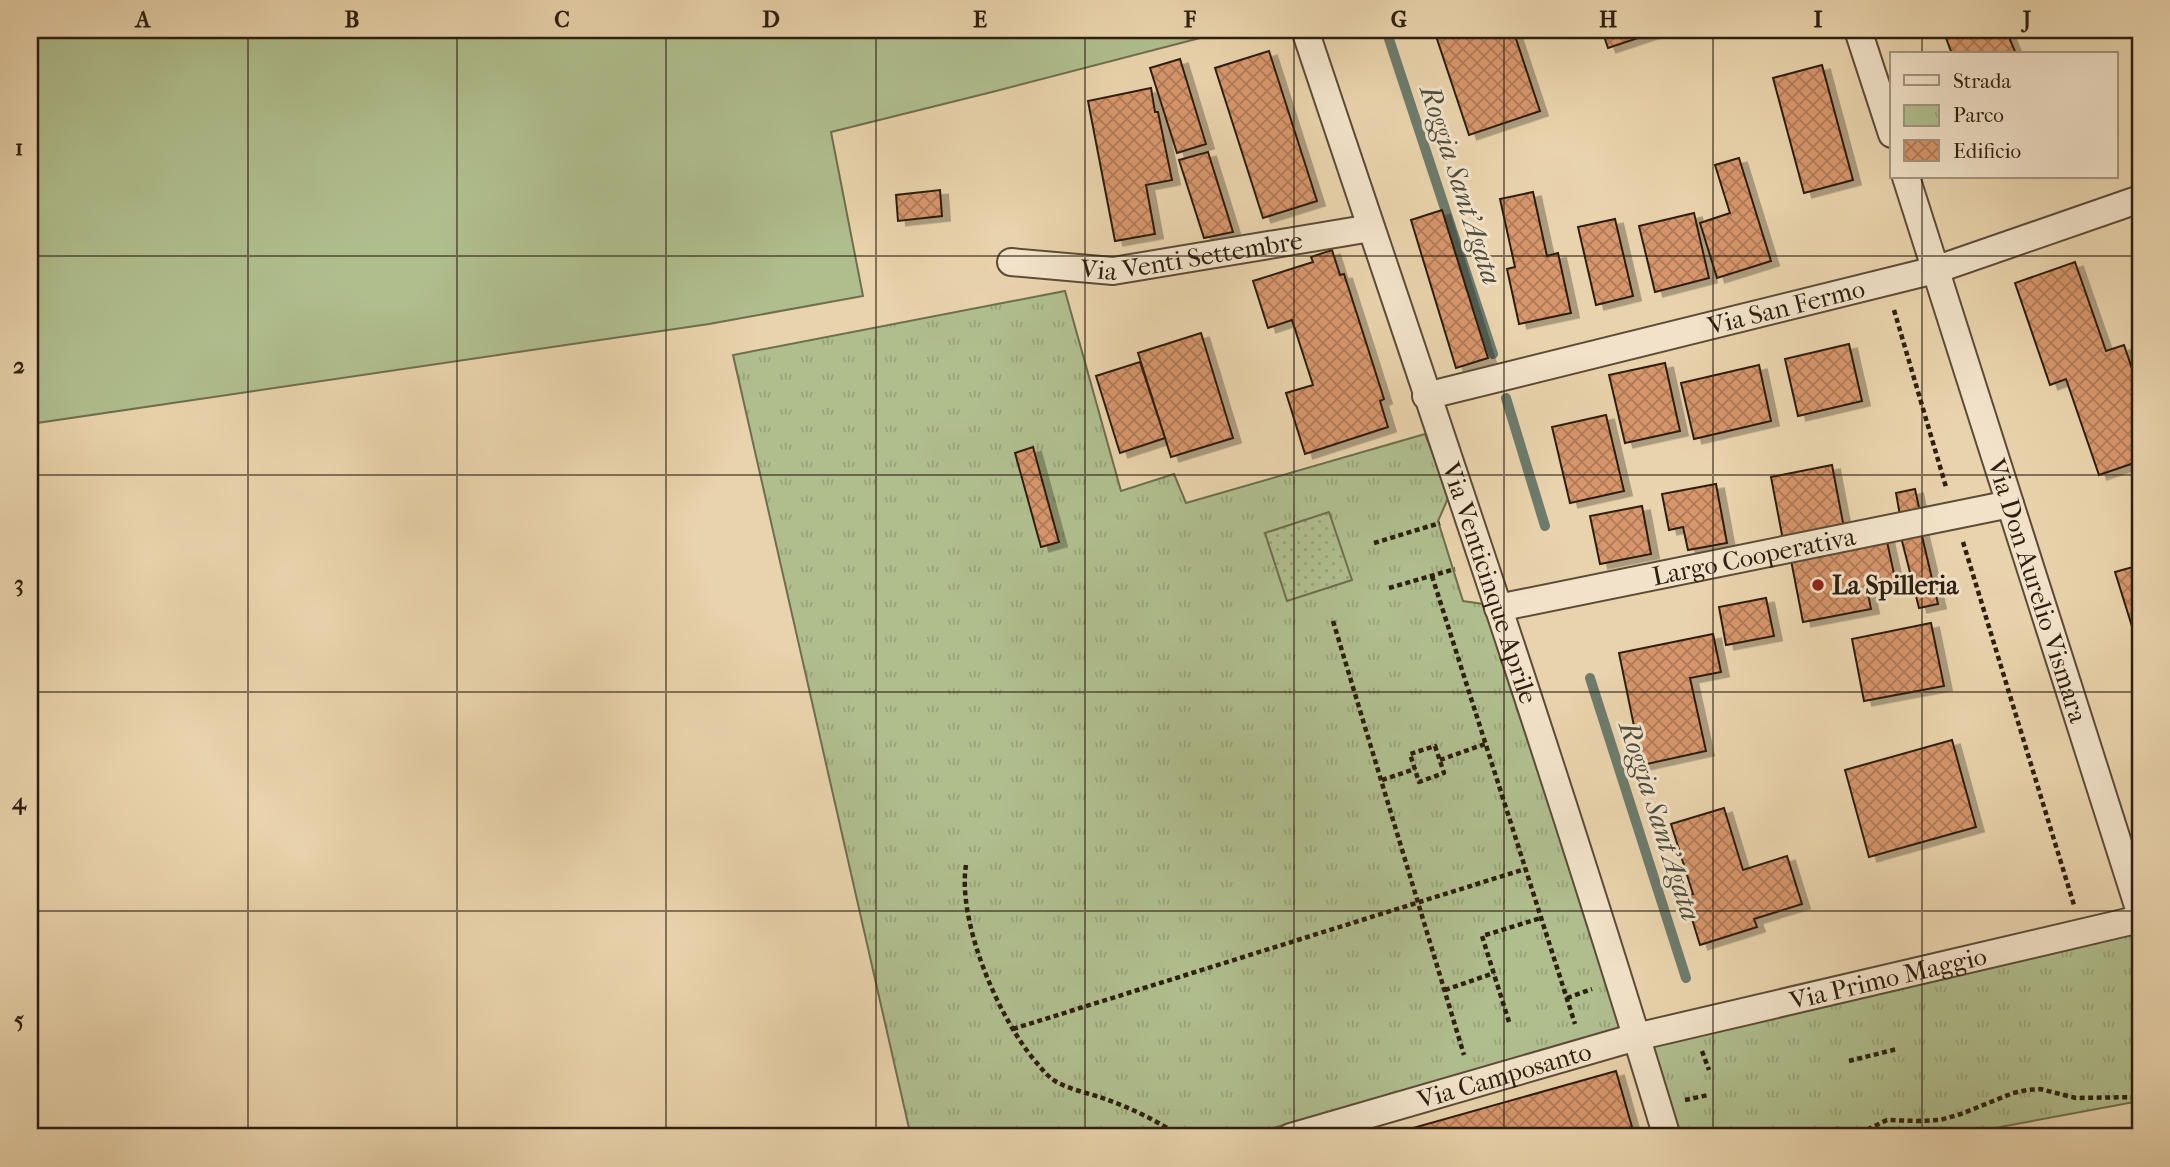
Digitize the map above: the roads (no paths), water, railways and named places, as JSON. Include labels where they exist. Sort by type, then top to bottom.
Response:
[{"type":"street","name":"Via Venticinque Aprile","points":[[1304,30],[1498,608],[1667,1137]]},
{"type":"street","points":[[1858,30],[1890,128]]},
{"type":"street","name":"Via Don Aurelio Vismara","points":[[1906,178],[2140,912]]},
{"type":"street","name":"Via San Fermo","points":[[1426,396],[1935,270],[2140,199]]},
{"type":"street","name":"Via Venti Settembre","points":[[1011,262],[1113,271],[1371,228]]},
{"type":"street","name":"Largo Cooperativa","points":[[1498,608],[2010,505]]},
{"type":"street","name":"Via Primo Maggio","points":[[1636,1037],[2140,919]]},
{"type":"street","name":"Via Camposanto","points":[[1291,1137],[1636,1037]]},
{"type":"waterway","name":"Roggia Sant'Agata","points":[[1386,30],[1493,354]]},
{"type":"waterway","name":"Roggia Sant'Agata","points":[[1506,398],[1545,526]]},
{"type":"waterway","name":"Roggia Sant'Agata","points":[[1590,678],[1686,978]]},
{"type":"place","name":"La Spilleria","points":[[1818,585]]}]
